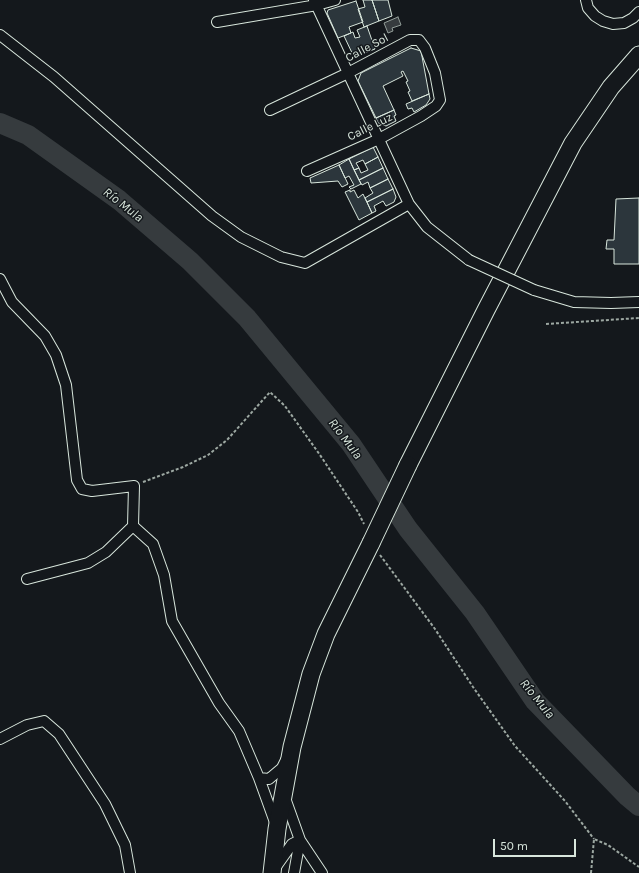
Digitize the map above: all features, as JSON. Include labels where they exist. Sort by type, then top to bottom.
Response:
[{"type":"highway","points":[[272,873],[277,829],[292,747],[305,695],[321,647],[340,603],[374,546],[408,466],[486,310],[573,143],[611,87],[639,55]]},
{"type":"street","points":[[216,22],[335,0]]},
{"type":"street","points":[[586,0],[588,8],[595,16],[603,21],[613,24],[624,22],[633,18],[639,12]]},
{"type":"street","points":[[315,3],[409,204],[427,227],[469,260],[534,290],[574,302],[639,302]]},
{"type":"street","points":[[0,35],[65,86],[212,216],[241,237],[280,257],[305,263],[409,204]]},
{"type":"street","name":"Calle Sol","points":[[270,110],[348,73],[410,40],[420,40],[425,48],[435,73],[440,100]]},
{"type":"street","name":"Calle Luz","points":[[307,170],[379,139],[421,116],[436,106],[440,100]]},
{"type":"street","points":[[0,279],[12,302],[45,336],[56,355],[66,384],[77,480],[82,488],[92,491],[134,486],[133,526],[106,552],[88,563],[27,579]]},
{"type":"street","points":[[133,526],[153,544],[164,575],[172,621],[219,703],[239,731],[259,778],[277,829]]},
{"type":"street","points":[[0,739],[27,725],[44,720],[60,734],[105,804],[125,845],[130,873]]},
{"type":"street","points":[[259,778],[269,779],[282,768],[292,747]]},
{"type":"street","points":[[284,794],[300,840],[322,873]]},
{"type":"street","points":[[272,873],[292,844],[300,840]]},
{"type":"street","points":[[294,873],[300,840]]},
{"type":"path","points":[[546,324],[639,318]]},
{"type":"path","points":[[134,486],[183,467],[208,455],[227,440],[270,392],[285,406],[320,455],[358,512],[364,524]]},
{"type":"path","points":[[374,546],[435,629],[473,687],[515,746],[565,801],[594,839],[608,845],[639,867]]},
{"type":"path","points":[[591,873],[594,839]]},
{"type":"shaded area","points":[[398,17],[401,25],[392,28],[393,31],[388,33],[384,23]]},
{"type":"building","points":[[363,0],[372,0],[379,21],[364,27],[358,9],[365,7]]},
{"type":"building","points":[[372,0],[388,0],[392,16],[379,21]]},
{"type":"building","points":[[356,1],[363,22],[349,27],[351,33],[338,38],[327,13],[328,10]]},
{"type":"building","points":[[367,26],[375,49],[354,57],[344,36],[353,32],[355,38],[360,37],[357,30]]},
{"type":"building","points":[[411,48],[421,51],[429,94],[412,101],[406,82],[408,81],[403,71],[401,72],[403,76],[383,86],[394,110],[376,118],[358,81],[361,73]]},
{"type":"building","points":[[429,94],[430,99],[426,105],[414,112],[412,108],[408,109],[406,104]]},
{"type":"building","points":[[394,110],[396,121],[386,126],[378,123],[376,118]]},
{"type":"building","points":[[373,147],[378,157],[365,164],[363,160],[356,163],[359,168],[354,170],[349,159]]},
{"type":"building","points":[[378,157],[383,168],[359,180],[354,170],[359,168],[361,173],[368,170],[365,164]]},
{"type":"building","points":[[349,159],[361,184],[351,189],[349,187],[354,185],[349,176],[345,178],[339,165]]},
{"type":"building","points":[[339,165],[348,184],[342,187],[338,181],[311,183],[310,178]]},
{"type":"building","points":[[383,168],[388,179],[370,188],[368,182],[362,185],[359,180]]},
{"type":"building","points":[[388,179],[393,189],[367,202],[365,198],[373,193],[370,188]]},
{"type":"building","points":[[393,189],[396,197],[394,202],[386,206],[383,201],[374,206],[376,211],[372,213],[367,202]]},
{"type":"building","points":[[350,190],[350,192],[354,190],[358,198],[363,194],[372,213],[359,220],[345,192]]},
{"type":"building","points":[[639,198],[639,264],[614,264],[614,249],[606,249],[607,240],[614,240],[616,199]]},
{"type":"waterway","name":"Río Mula","points":[[0,123],[28,135],[119,200],[190,261],[247,318],[351,444],[408,529],[475,613],[535,701],[627,796],[639,806]]}]
